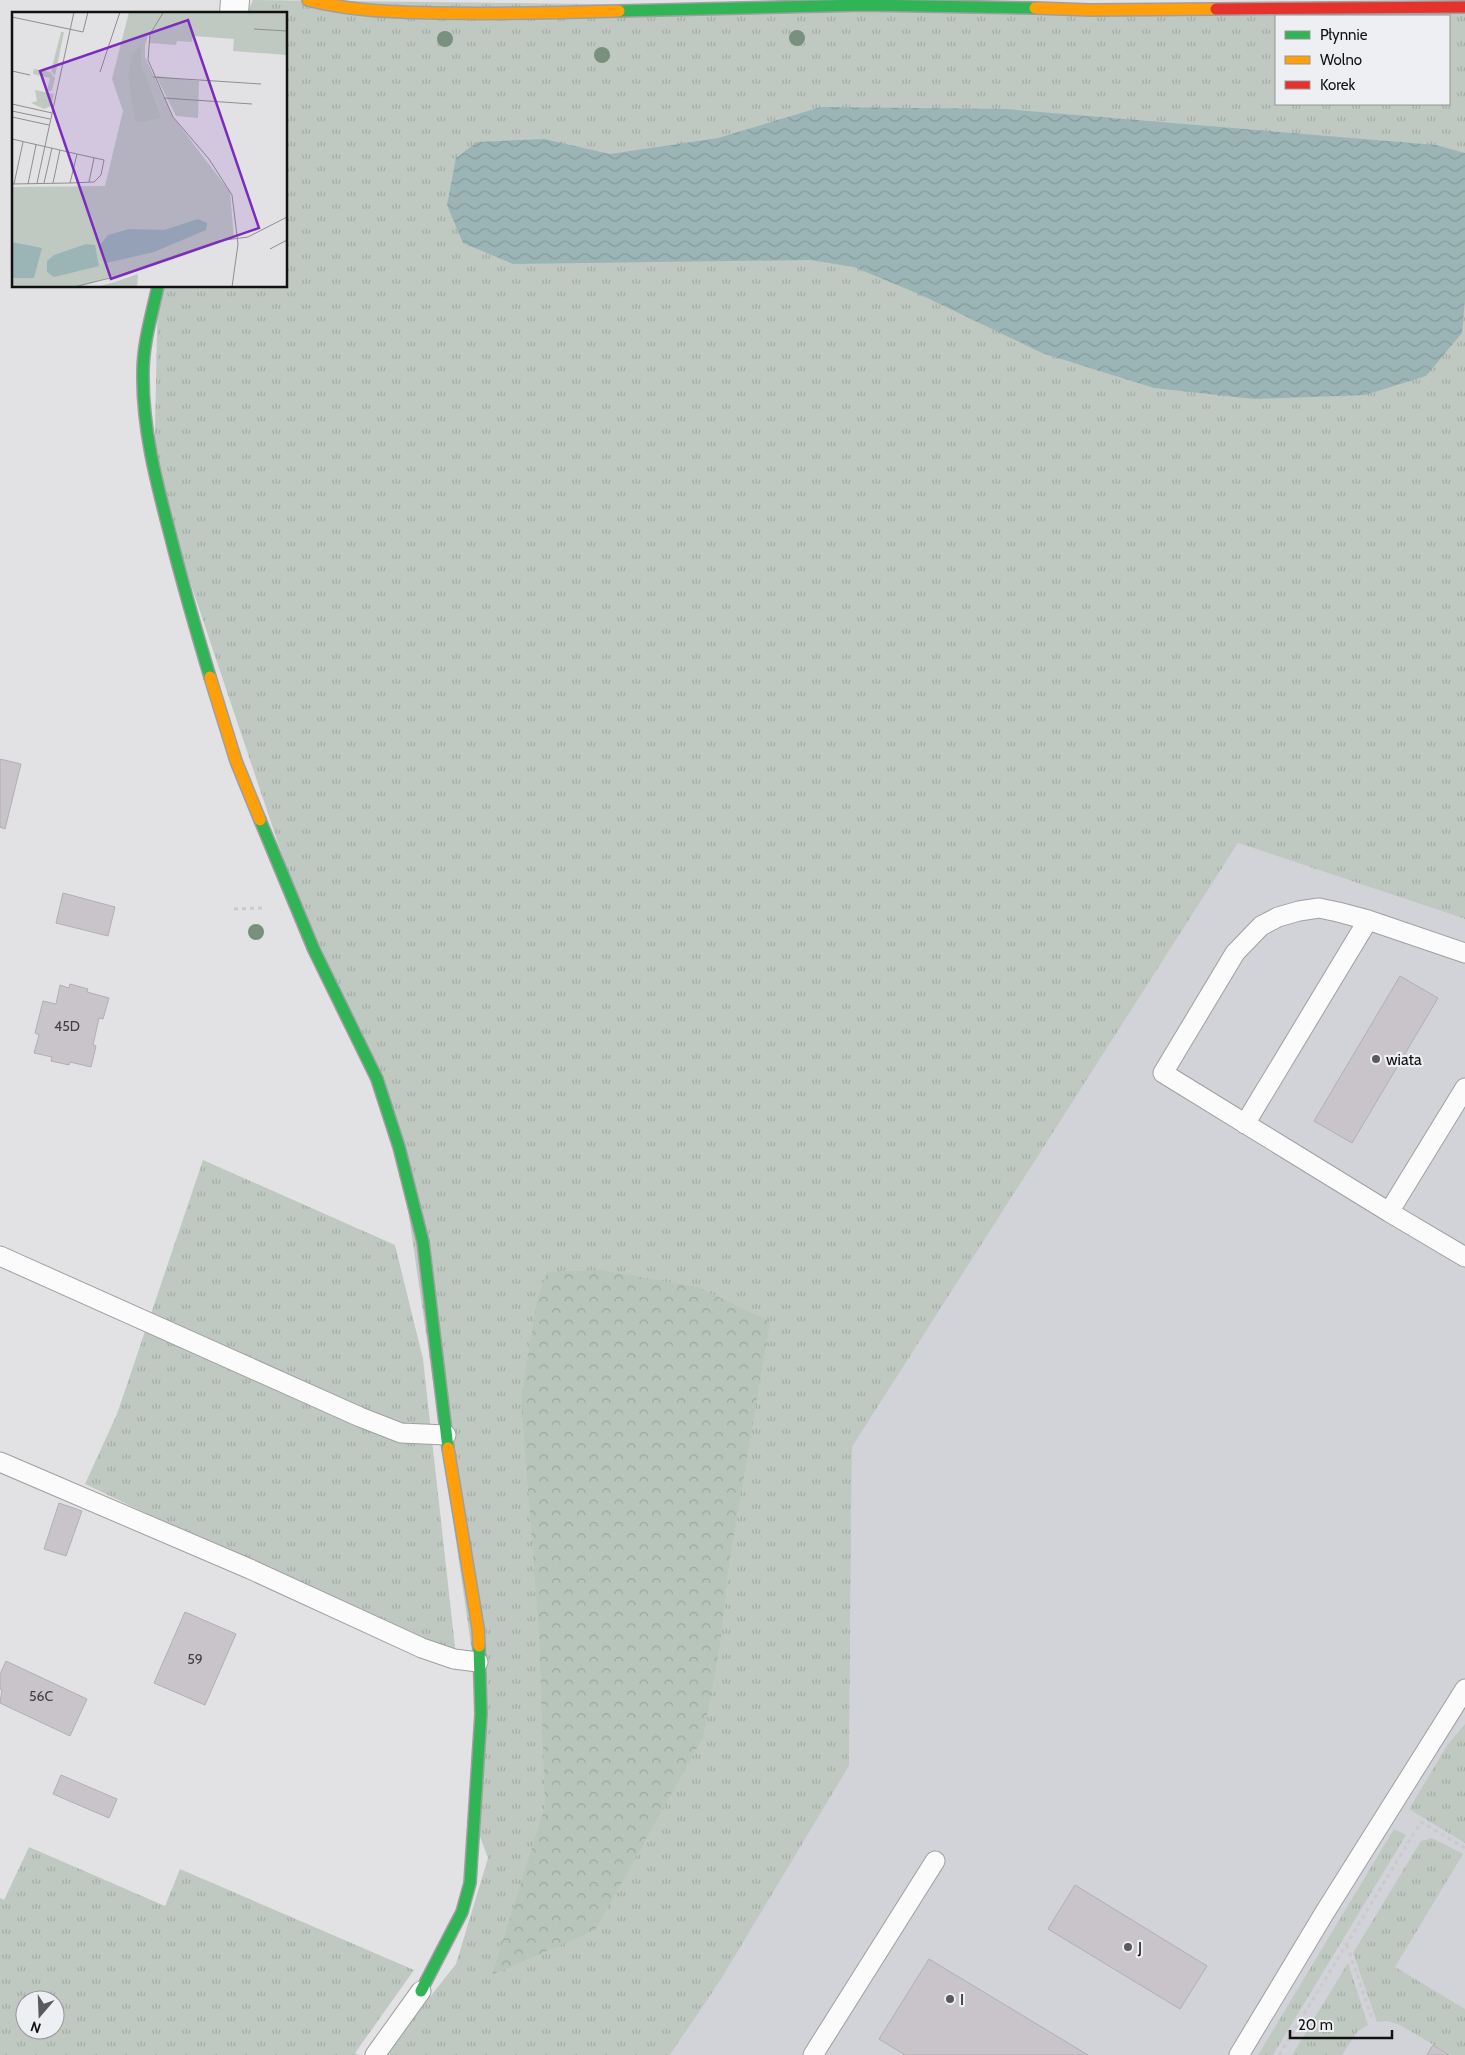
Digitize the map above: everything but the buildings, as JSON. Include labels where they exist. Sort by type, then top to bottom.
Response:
[{"type":"street","points":[[308,0],[336,6],[404,12],[510,14],[863,5],[987,6],[1090,10],[1465,7]]},
{"type":"street","points":[[158,288],[147,334],[143,371],[144,407],[148,443],[164,514],[189,608],[236,761],[314,950],[377,1079],[399,1147],[423,1242],[446,1435],[478,1628],[481,1714],[470,1883],[462,1912],[421,1991]]},
{"type":"lane","points":[[1465,952],[1368,920],[1319,908],[1299,910],[1278,917],[1260,926],[1235,953],[1163,1073],[1465,1257]]},
{"type":"lane","points":[[1245,1124],[1368,920]]},
{"type":"lane","points":[[1389,1212],[1465,1088]]},
{"type":"lane","points":[[0,1256],[360,1417],[402,1433],[446,1435]]},
{"type":"lane","points":[[0,1462],[250,1569],[422,1648],[454,1659],[478,1662]]},
{"type":"lane","points":[[1239,2055],[1325,1912],[1465,1689]]},
{"type":"lane","points":[[813,2055],[935,1861]]},
{"type":"lane","points":[[375,2055],[421,1991]]},
{"type":"path","points":[[1279,2055],[1421,1822],[1465,1848]]},
{"type":"path","points":[[1346,1944],[1372,2018]]},
{"type":"shaded area","points":[[1238,843],[1465,919],[1465,2055],[670,2055],[720,1981],[849,1766],[852,1447]]},
{"type":"green space","points":[[253,0],[1465,14],[1465,919],[1238,843],[852,1447],[849,1766],[720,1981],[670,2055],[384,2055],[456,1964],[488,1858],[475,1823],[481,1714],[399,1147],[314,950],[154,475],[158,288],[288,288],[288,12],[248,12]]},
{"type":"green space","points":[[203,1160],[395,1245],[423,1359],[456,1656],[250,1563],[85,1484],[117,1414]]},
{"type":"green space","points":[[600,1270],[698,1287],[770,1322],[729,1564],[720,1645],[703,1737],[595,1930],[492,1975],[545,1806],[539,1631],[521,1400],[537,1300],[547,1272]]},
{"type":"green space","points":[[1465,1724],[1465,1843],[1409,1809],[1448,1744]]},
{"type":"green space","points":[[1394,1829],[1406,1835],[1273,2055],[1258,2055]]},
{"type":"green space","points":[[1432,1838],[1463,1854],[1395,1967],[1465,2009],[1465,2055],[1451,2055],[1400,2025],[1387,2021],[1377,2022],[1353,1953],[1421,1841]]},
{"type":"green space","points":[[29,1847],[165,1906],[180,1869],[414,1970],[355,2053],[359,2055],[0,2055],[0,1898],[4,1900]]},
{"type":"green space","points":[[1348,1963],[1368,2025],[1358,2031],[1342,2055],[1292,2055]]},
{"type":"water","points":[[821,107],[1005,109],[1436,145],[1465,153],[1465,300],[1462,333],[1426,376],[1365,395],[1254,399],[1154,388],[1042,353],[921,295],[854,267],[810,260],[513,264],[463,243],[447,205],[456,158],[477,142],[544,139],[610,154],[718,138]]},
{"type":"traffic: fast","points":[[619,11],[863,5],[1035,8]]},
{"type":"traffic: fast","points":[[158,288],[143,361],[143,393],[147,433],[155,474],[184,588],[210,677]]},
{"type":"traffic: fast","points":[[260,820],[314,950],[377,1079],[399,1147],[423,1242],[448,1448]]},
{"type":"traffic: fast","points":[[421,1991],[462,1912],[470,1883],[481,1714],[479,1646]]},
{"type":"traffic: slow","points":[[308,0],[355,9],[404,12],[619,11]]},
{"type":"traffic: slow","points":[[1035,8],[1090,10],[1216,9]]},
{"type":"traffic: slow","points":[[210,677],[236,761],[260,820]]},
{"type":"traffic: slow","points":[[448,1448],[478,1628],[479,1646]]},
{"type":"traffic: jam","points":[[1216,9],[1465,7]]},
{"type":"place","name":"wiata","points":[[1376,1059]]},
{"type":"place","name":"J","points":[[1128,1947]]},
{"type":"place","name":"I","points":[[950,1999]]}]
